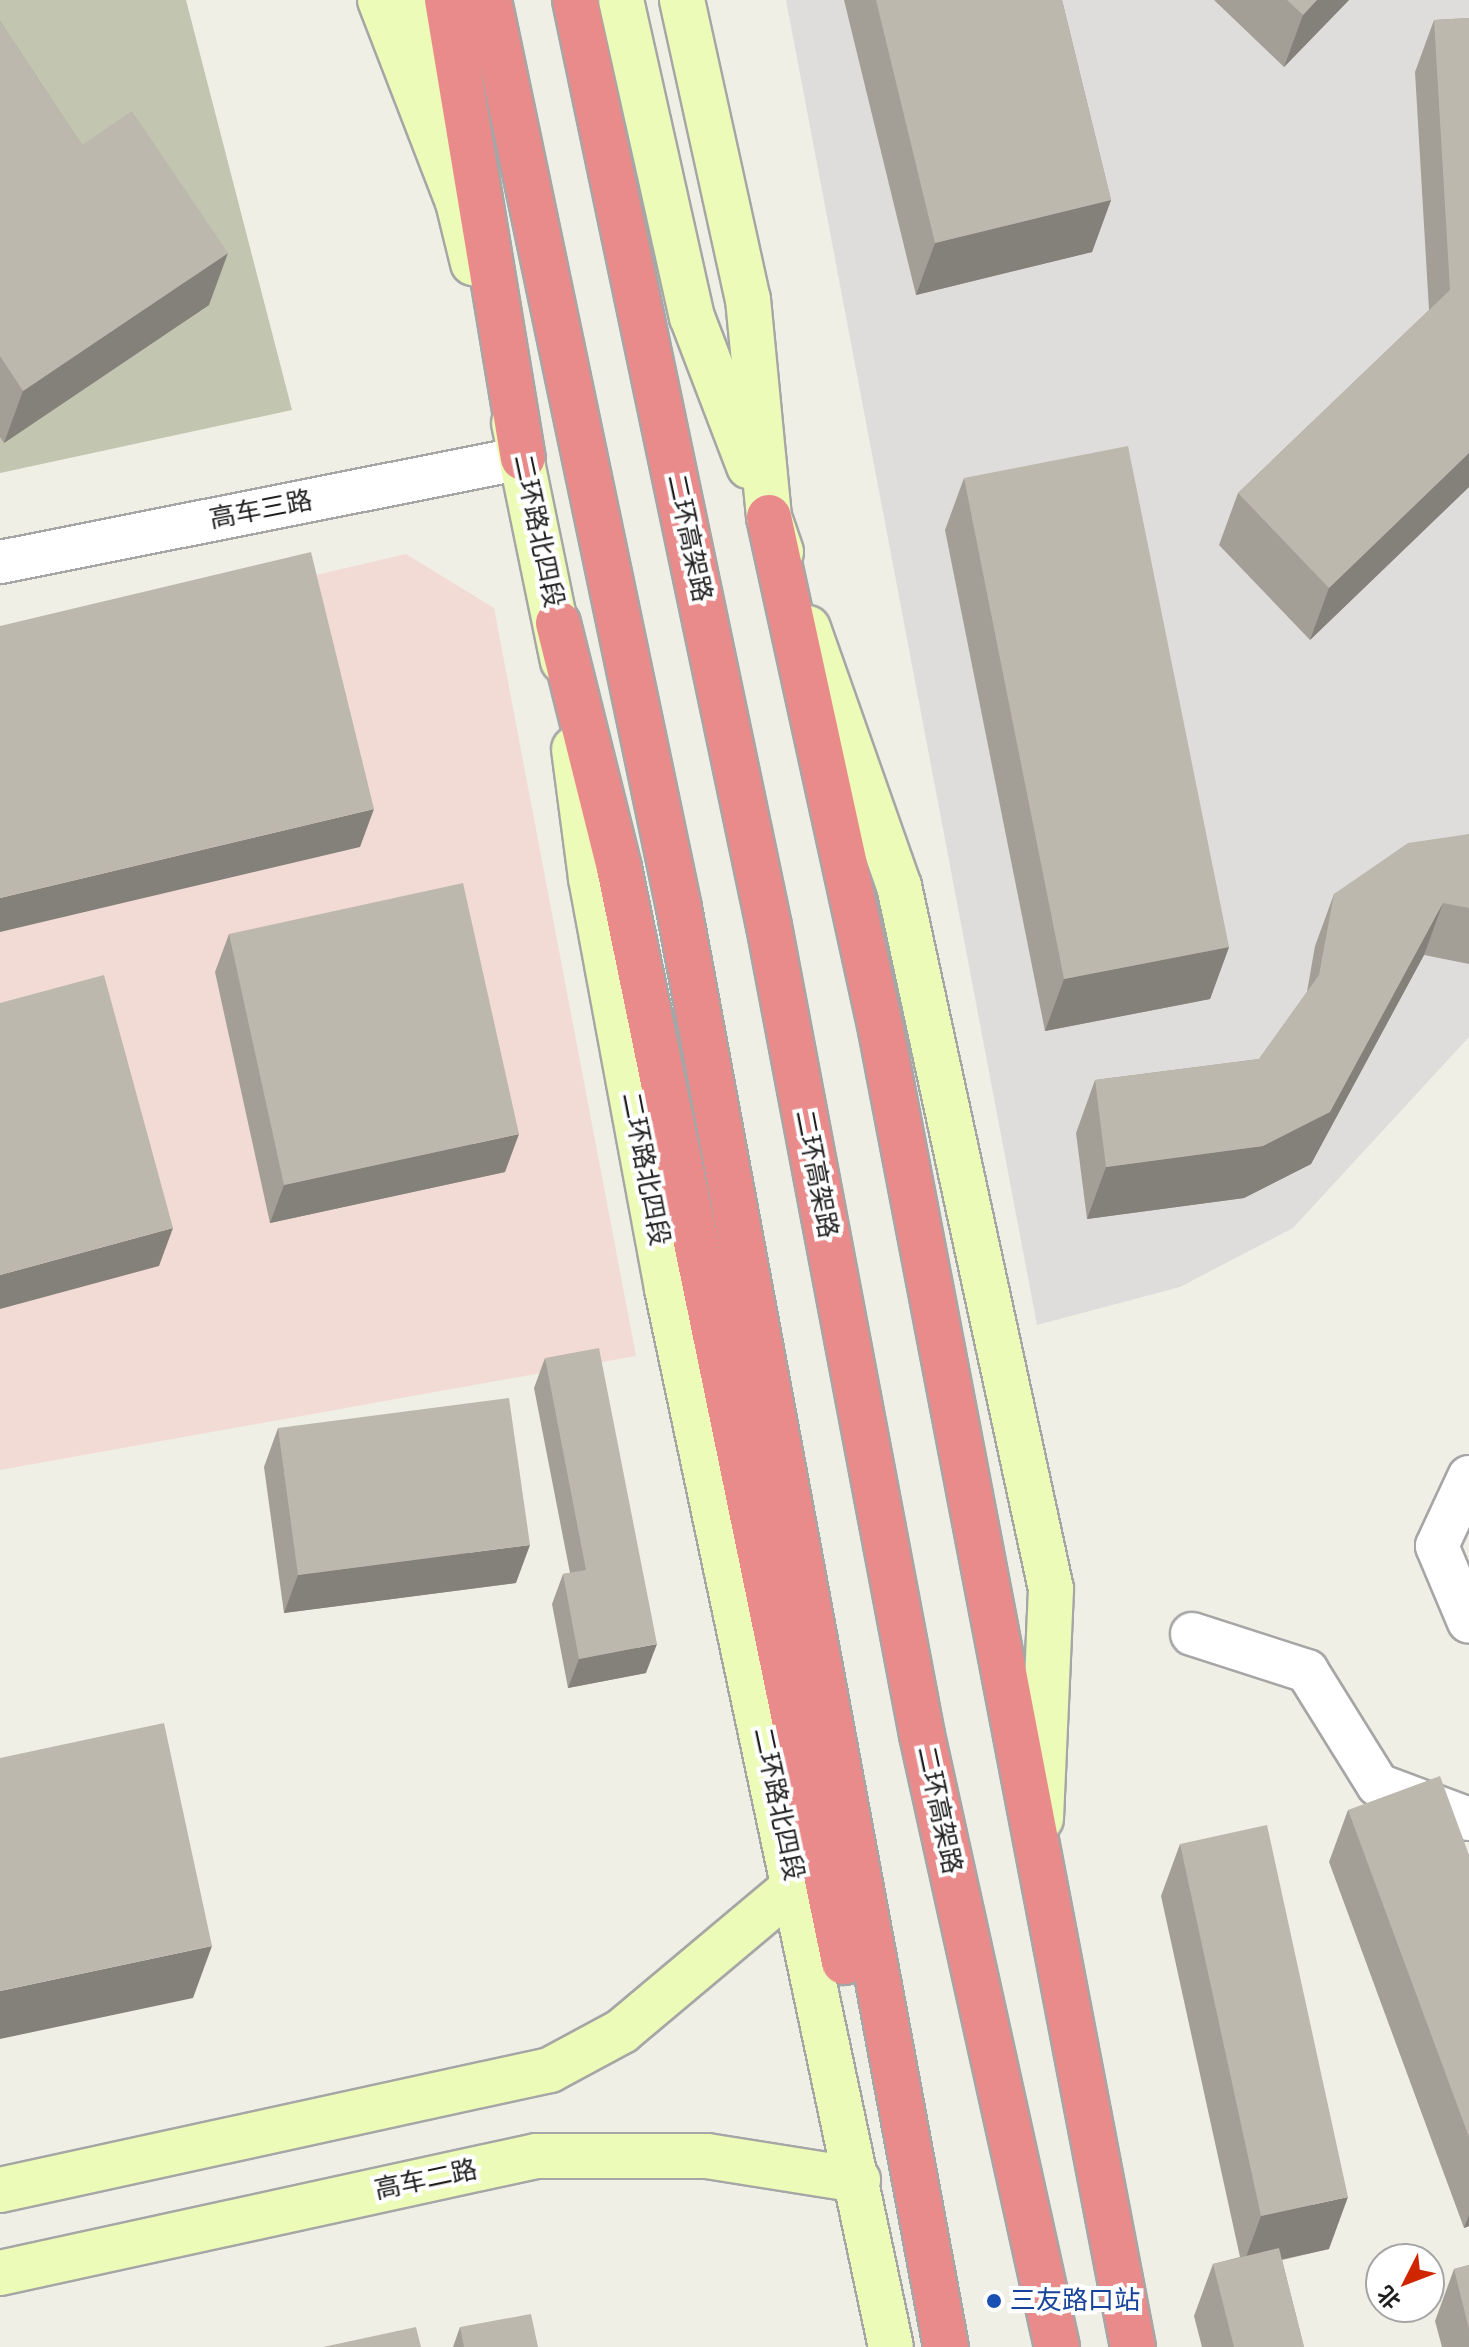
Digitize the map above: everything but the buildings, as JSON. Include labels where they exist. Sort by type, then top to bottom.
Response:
[{"type":"highway","points":[[447,0],[523,458]]},
{"type":"highway","points":[[489,0],[679,908],[946,2347]]},
{"type":"highway","name":"二环高架路","points":[[575,0],[769,926],[922,1735],[1057,2347]]},
{"type":"highway","points":[[769,517],[881,1030],[1133,2347]]},
{"type":"highway","points":[[558,623],[619,868],[721,1353],[922,2347]]},
{"type":"main road","name":"二环路北四段","points":[[380,0],[458,202],[523,458],[558,623],[591,878],[659,1244],[891,2347]]},
{"type":"main road","points":[[419,0],[458,202]]},
{"type":"main road","points":[[621,0],[692,317],[769,517],[899,886],[1051,1589],[1040,1814],[1148,2347]]},
{"type":"main road","points":[[682,0],[748,299],[769,517]]},
{"type":"main road","points":[[0,2190],[550,2070],[622,2031],[795,1886]]},
{"type":"main road","name":"高车二路","points":[[0,2273],[536,2156],[707,2156],[858,2180]]},
{"type":"street","name":"高车三路","points":[[0,562],[523,458]]},
{"type":"street","points":[[1469,1477],[1437,1546],[1469,1622]]},
{"type":"street","points":[[1192,1634],[1307,1671],[1378,1785],[1469,1819]]},
{"type":"shaded area","points":[[0,0],[186,0],[292,410],[0,473]]},
{"type":"shaded area","points":[[786,0],[1469,0],[1469,1037],[1293,1228],[1180,1287],[1037,1325]]},
{"type":"shaded area","points":[[406,554],[494,608],[636,1356],[0,1470],[0,649]]},
{"type":"place","name":"三友路口站","points":[[994,2301]]}]
